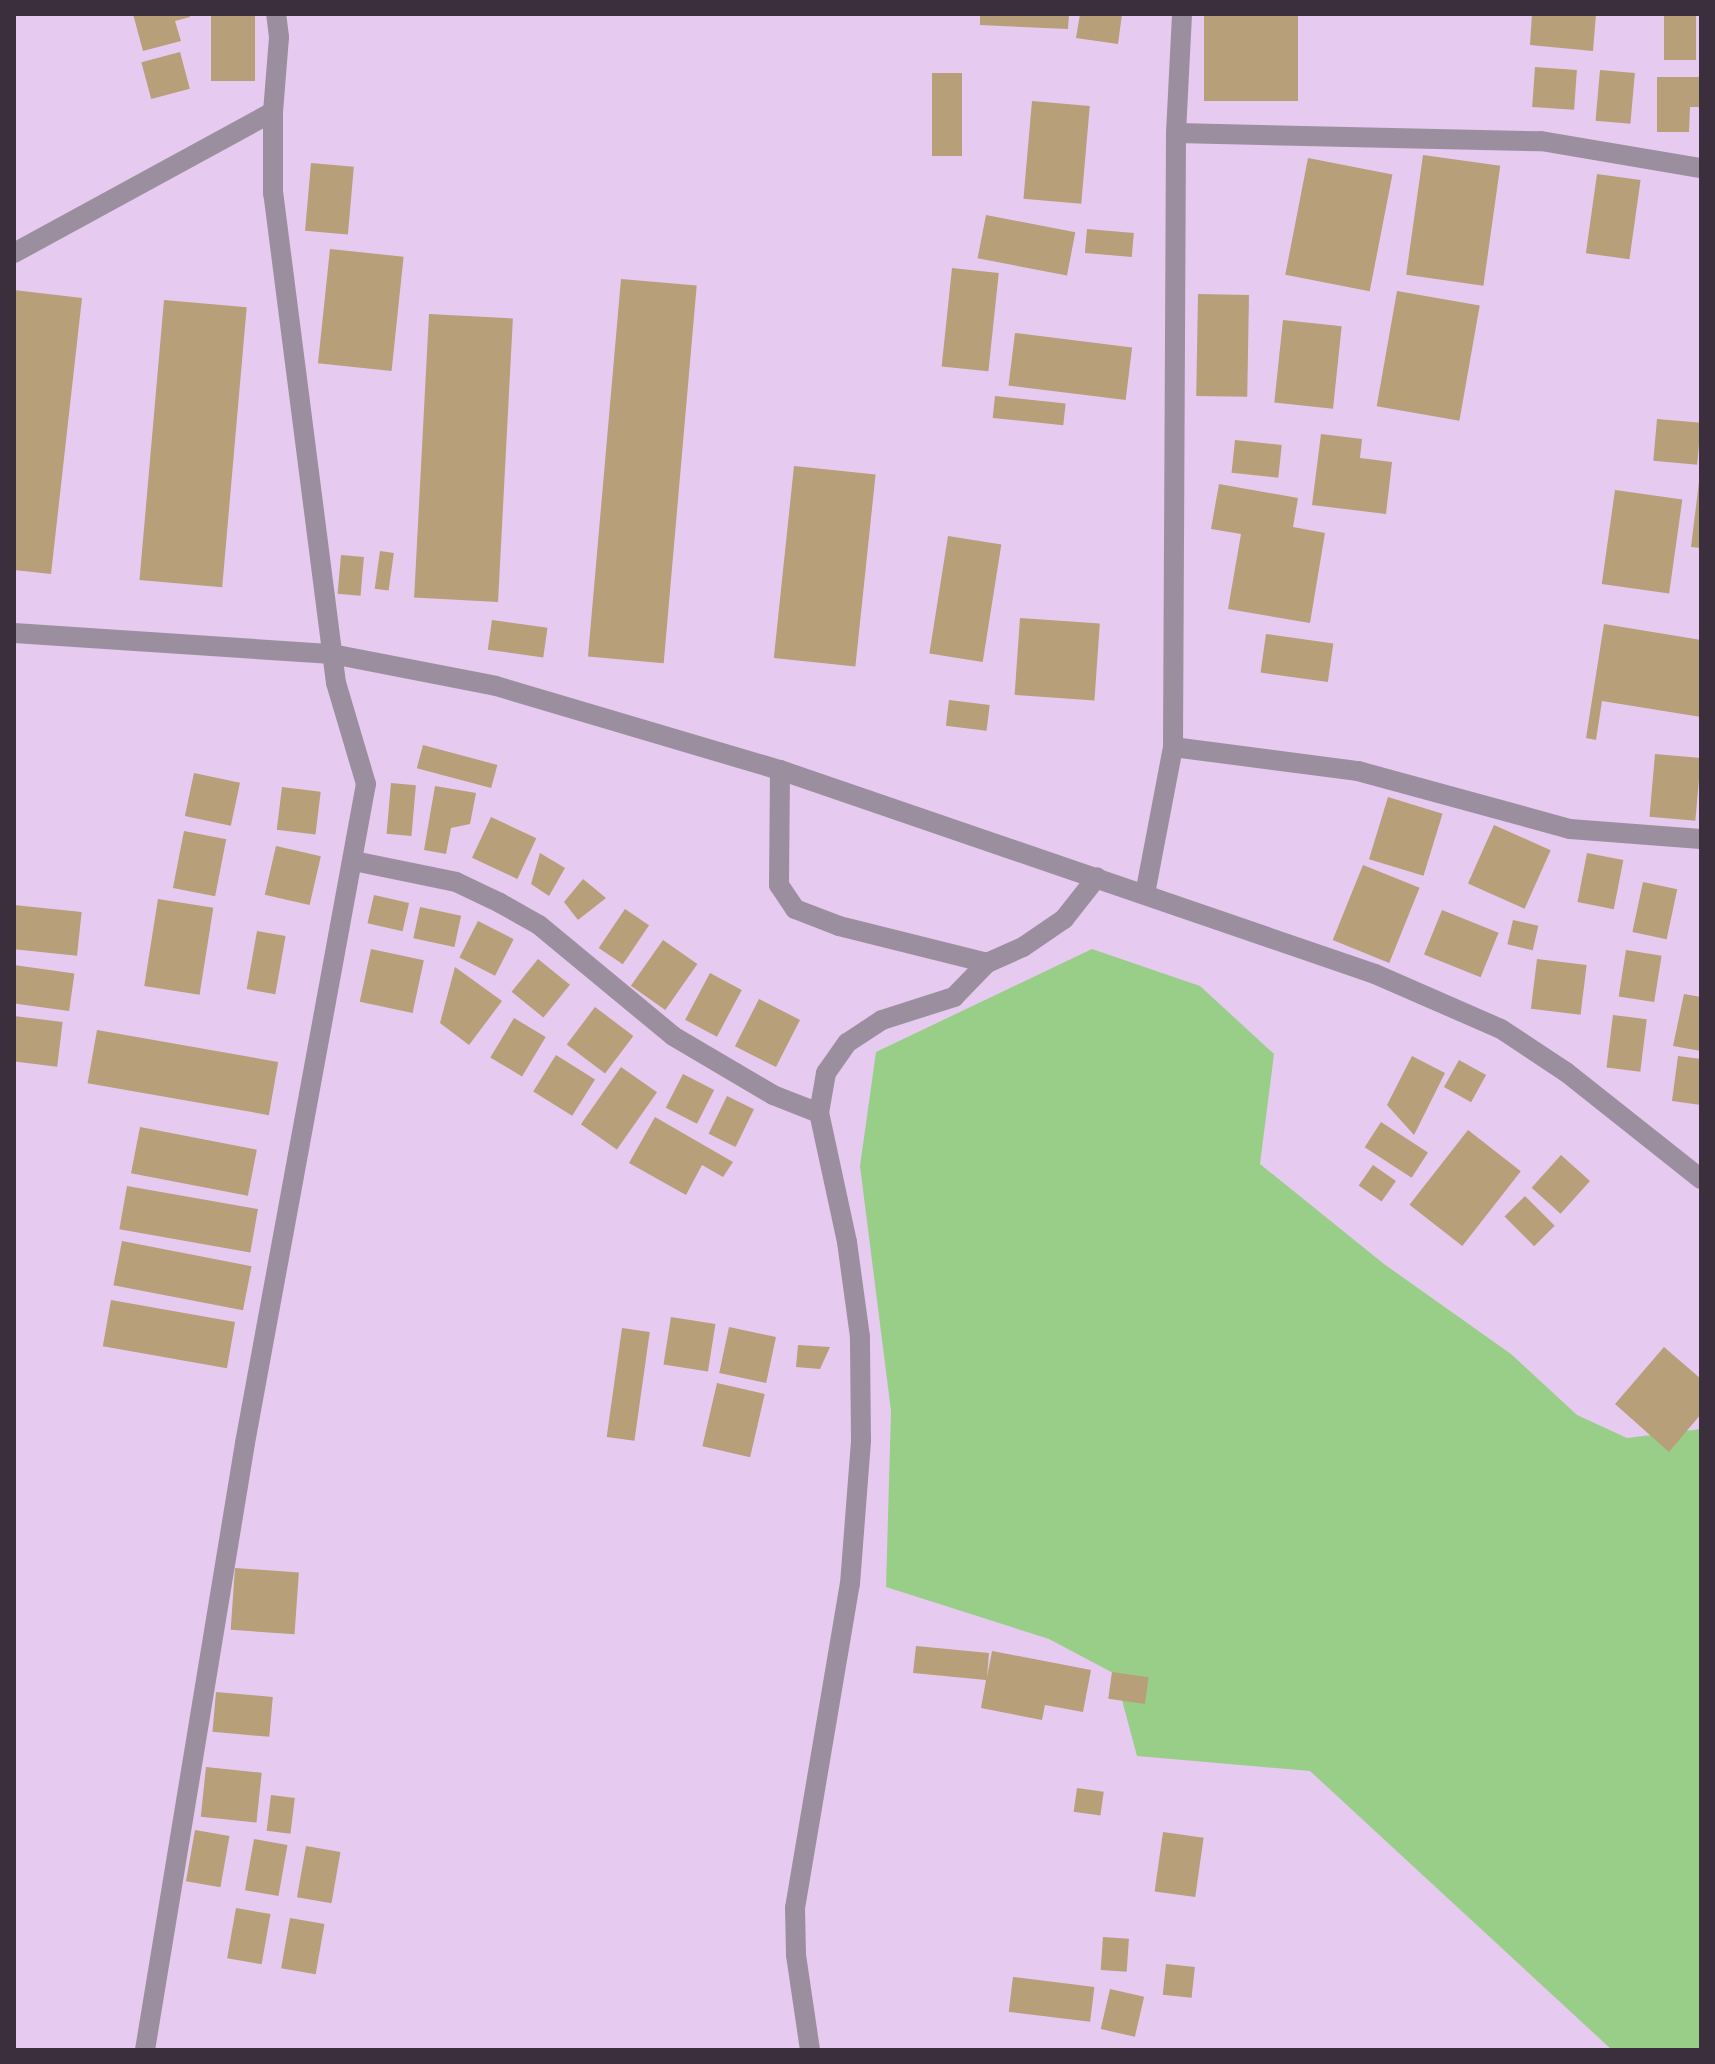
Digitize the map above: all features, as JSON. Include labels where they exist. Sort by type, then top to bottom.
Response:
[{"type":"street","points":[[145,2050],[245,1443],[366,784],[336,683],[273,194],[273,112],[279,37],[276,14]]},
{"type":"street","points":[[1145,894],[1173,747],[1176,133],[1182,14]]},
{"type":"street","points":[[14,253],[273,112]]},
{"type":"street","points":[[1176,133],[1541,141],[1701,168]]},
{"type":"street","points":[[14,633],[332,654],[496,686],[780,770],[1375,974],[1501,1029],[1566,1072],[1701,1179]]},
{"type":"street","points":[[1173,747],[1358,771],[1570,829],[1701,839]]},
{"type":"street","points":[[780,770],[779,885],[795,909],[839,926],[987,963]]},
{"type":"street","points":[[354,861],[456,882],[500,903],[539,925],[673,1036],[773,1095],[819,1113]]},
{"type":"street","points":[[810,2050],[796,1955],[795,1908],[850,1584],[861,1440],[860,1337],[847,1242],[819,1113],[826,1073],[847,1043],[882,1020],[954,997],[987,963],[1023,947],[1064,919],[1097,877]]},
{"type":"green space","points":[[1092,949],[1200,986],[1274,1054],[1260,1164],[1384,1264],[1511,1354],[1577,1415],[1627,1438],[1701,1429],[1701,2050],[1612,2050],[1310,1771],[1137,1756],[1115,1674],[1049,1639],[886,1587],[891,1411],[860,1166],[876,1052]]},
{"type":"building","points":[[133,14],[189,14],[190,17],[175,21],[181,41],[143,51]]},
{"type":"building","points":[[211,14],[255,14],[255,81],[211,81]]},
{"type":"building","points":[[980,14],[1069,14],[1068,29],[980,25]]},
{"type":"building","points":[[1080,14],[1122,14],[1118,44],[1076,38]]},
{"type":"building","points":[[1204,14],[1298,14],[1298,101],[1204,101]]},
{"type":"building","points":[[1532,14],[1596,14],[1593,51],[1530,45]]},
{"type":"building","points":[[1664,14],[1696,14],[1696,60],[1664,60]]},
{"type":"building","points":[[180,52],[190,89],[151,99],[141,62]]},
{"type":"building","points":[[1535,67],[1577,70],[1574,110],[1532,107]]},
{"type":"building","points":[[1600,70],[1635,73],[1630,124],[1596,121]]},
{"type":"building","points":[[932,73],[962,73],[962,156],[932,156]]},
{"type":"building","points":[[1657,77],[1701,77],[1701,107],[1690,107],[1689,132],[1657,132]]},
{"type":"building","points":[[1032,101],[1090,106],[1081,204],[1023,199]]},
{"type":"building","points":[[1423,155],[1500,166],[1483,286],[1406,275]]},
{"type":"building","points":[[1308,158],[1392,174],[1370,291],[1285,275]]},
{"type":"building","points":[[311,163],[354,167],[348,234],[305,231]]},
{"type":"building","points":[[1597,174],[1641,180],[1629,259],[1586,253]]},
{"type":"building","points":[[986,215],[1075,232],[1067,276],[978,258]]},
{"type":"building","points":[[1087,229],[1134,233],[1132,257],[1085,253]]},
{"type":"building","points":[[330,249],[404,257],[392,371],[318,363]]},
{"type":"building","points":[[952,268],[999,273],[988,371],[942,366]]},
{"type":"building","points":[[621,279],[697,286],[664,663],[588,657]]},
{"type":"building","points":[[14,290],[82,298],[51,574],[14,570]]},
{"type":"building","points":[[1397,291],[1480,306],[1459,421],[1377,406]]},
{"type":"building","points":[[1198,294],[1249,295],[1247,397],[1196,396]]},
{"type":"building","points":[[164,300],[247,307],[222,587],[140,580]]},
{"type":"building","points":[[429,314],[513,318],[498,602],[414,598]]},
{"type":"building","points":[[1283,320],[1342,326],[1333,409],[1274,403]]},
{"type":"building","points":[[1015,333],[1132,347],[1126,400],[1009,386]]},
{"type":"building","points":[[995,396],[1066,403],[1063,425],[993,418]]},
{"type":"building","points":[[1657,419],[1701,423],[1697,465],[1653,461]]},
{"type":"building","points":[[1321,434],[1362,439],[1360,458],[1392,462],[1386,514],[1312,505]]},
{"type":"building","points":[[1235,440],[1282,445],[1278,478],[1232,473]]},
{"type":"building","points":[[794,466],[876,475],[855,667],[774,658]]},
{"type":"building","points":[[1701,482],[1701,548],[1691,547]]},
{"type":"building","points":[[1219,484],[1298,498],[1293,527],[1325,533],[1310,623],[1228,609],[1241,534],[1211,529]]},
{"type":"building","points":[[1615,490],[1682,499],[1669,594],[1602,584]]},
{"type":"building","points":[[948,536],[1001,544],[983,662],[929,654]]},
{"type":"building","points":[[380,551],[394,553],[389,591],[375,589]]},
{"type":"building","points":[[341,555],[364,557],[361,596],[338,594]]},
{"type":"building","points":[[1020,618],[1100,624],[1094,700],[1015,695]]},
{"type":"building","points":[[492,620],[547,628],[543,658],[488,650]]},
{"type":"building","points":[[1604,624],[1701,640],[1701,717],[1602,701],[1596,740],[1586,738]]},
{"type":"building","points":[[1266,634],[1333,643],[1328,682],[1261,673]]},
{"type":"building","points":[[949,700],[990,705],[987,731],[946,726]]},
{"type":"building","points":[[423,745],[497,765],[491,788],[417,768]]},
{"type":"building","points":[[1655,754],[1701,758],[1695,821],[1650,817]]},
{"type":"building","points":[[194,773],[240,783],[231,826],[185,816]]},
{"type":"building","points":[[391,783],[416,785],[411,836],[387,834]]},
{"type":"building","points":[[435,786],[476,793],[470,824],[451,828],[446,854],[424,850]]},
{"type":"building","points":[[282,787],[321,792],[315,834],[277,830]]},
{"type":"building","points":[[1388,797],[1443,814],[1424,876],[1369,859]]},
{"type":"building","points":[[491,817],[536,838],[517,879],[472,858]]},
{"type":"building","points":[[1494,825],[1551,850],[1525,909],[1468,883]]},
{"type":"building","points":[[184,831],[226,839],[215,896],[173,888]]},
{"type":"building","points":[[276,846],[321,856],[310,905],[265,895]]},
{"type":"building","points":[[540,853],[565,868],[549,896],[531,884]]},
{"type":"building","points":[[1587,853],[1623,860],[1614,909],[1577,902]]},
{"type":"building","points":[[1363,865],[1420,888],[1389,963],[1333,940]]},
{"type":"building","points":[[583,879],[606,898],[578,920],[564,902]]},
{"type":"building","points":[[1643,882],[1677,889],[1667,939],[1632,932]]},
{"type":"building","points":[[374,895],[409,903],[403,931],[367,923]]},
{"type":"building","points":[[158,899],[213,908],[200,995],[144,986]]},
{"type":"building","points":[[14,905],[82,912],[77,956],[14,949]]},
{"type":"building","points":[[420,907],[461,916],[454,947],[413,938]]},
{"type":"building","points":[[625,909],[649,925],[623,964],[599,948]]},
{"type":"building","points":[[1442,910],[1499,933],[1481,977],[1424,955]]},
{"type":"building","points":[[1513,920],[1538,926],[1533,950],[1507,944]]},
{"type":"building","points":[[478,921],[514,939],[495,976],[459,958]]},
{"type":"building","points":[[257,931],[286,936],[275,994],[247,989]]},
{"type":"building","points":[[663,940],[697,964],[665,1010],[631,986]]},
{"type":"building","points":[[371,949],[424,960],[413,1013],[360,1002]]},
{"type":"building","points":[[1626,950],[1662,956],[1654,1002],[1619,996]]},
{"type":"building","points":[[538,959],[570,985],[543,1017],[512,992]]},
{"type":"building","points":[[1537,959],[1587,965],[1581,1015],[1531,1009]]},
{"type":"building","points":[[14,965],[74,973],[69,1011],[14,1003]]},
{"type":"building","points":[[455,967],[502,1001],[469,1045],[440,1023]]},
{"type":"building","points":[[710,973],[742,990],[717,1037],[685,1020]]},
{"type":"building","points":[[1684,994],[1701,997],[1701,1051],[1673,1046]]},
{"type":"building","points":[[759,999],[800,1020],[776,1067],[735,1046]]},
{"type":"building","points":[[595,1007],[633,1036],[605,1073],[567,1045]]},
{"type":"building","points":[[1613,1015],[1647,1019],[1640,1072],[1607,1068]]},
{"type":"building","points":[[14,1016],[63,1022],[57,1067],[14,1061]]},
{"type":"building","points":[[514,1018],[546,1037],[522,1076],[490,1057]]},
{"type":"building","points":[[97,1030],[278,1062],[269,1115],[88,1083]]},
{"type":"building","points":[[556,1055],[595,1079],[572,1116],[533,1091]]},
{"type":"building","points":[[1412,1056],[1445,1073],[1414,1135],[1387,1105]]},
{"type":"building","points":[[1678,1056],[1701,1059],[1701,1105],[1672,1101]]},
{"type":"building","points":[[1459,1060],[1486,1075],[1471,1102],[1444,1087]]},
{"type":"building","points":[[621,1067],[657,1092],[617,1150],[581,1124]]},
{"type":"building","points":[[683,1074],[714,1090],[697,1124],[666,1108]]},
{"type":"building","points":[[727,1096],[754,1109],[736,1147],[709,1134]]},
{"type":"building","points":[[655,1117],[733,1162],[723,1177],[702,1165],[686,1195],[629,1163]]},
{"type":"building","points":[[1381,1122],[1428,1152],[1412,1178],[1365,1147]]},
{"type":"building","points":[[140,1127],[257,1150],[248,1196],[131,1173]]},
{"type":"building","points":[[1468,1130],[1521,1171],[1462,1246],[1410,1205]]},
{"type":"building","points":[[1561,1155],[1590,1181],[1561,1214],[1532,1188]]},
{"type":"building","points":[[1373,1165],[1396,1181],[1382,1202],[1359,1185]]},
{"type":"building","points":[[127,1186],[258,1209],[250,1252],[119,1229]]},
{"type":"building","points":[[1525,1196],[1555,1226],[1534,1246],[1504,1217]]},
{"type":"building","points":[[122,1241],[252,1266],[243,1310],[113,1285]]},
{"type":"building","points":[[111,1300],[235,1322],[227,1368],[103,1346]]},
{"type":"building","points":[[671,1317],[715,1324],[708,1371],[663,1364]]},
{"type":"building","points":[[729,1327],[776,1337],[766,1383],[719,1373]]},
{"type":"building","points":[[622,1328],[650,1332],[634,1441],[607,1437]]},
{"type":"building","points":[[798,1345],[830,1347],[820,1369],[796,1367]]},
{"type":"building","points":[[1664,1347],[1701,1379],[1701,1414],[1669,1452],[1615,1404]]},
{"type":"building","points":[[717,1383],[765,1394],[750,1457],[702,1446]]},
{"type":"building","points":[[235,1568],[299,1572],[295,1634],[231,1630]]},
{"type":"building","points":[[916,1646],[989,1653],[987,1677],[992,1651],[1091,1670],[1083,1712],[1045,1705],[1042,1720],[981,1708],[986,1680],[913,1673]]},
{"type":"building","points":[[1112,1672],[1149,1677],[1145,1704],[1108,1699]]},
{"type":"building","points":[[216,1692],[273,1697],[269,1737],[213,1732]]},
{"type":"building","points":[[206,1767],[262,1773],[256,1823],[201,1817]]},
{"type":"building","points":[[1077,1788],[1104,1792],[1100,1816],[1074,1812]]},
{"type":"building","points":[[271,1795],[295,1798],[290,1834],[267,1831]]},
{"type":"building","points":[[195,1830],[229,1836],[220,1887],[186,1881]]},
{"type":"building","points":[[1163,1832],[1204,1838],[1195,1897],[1155,1891]]},
{"type":"building","points":[[254,1839],[287,1845],[278,1896],[245,1890]]},
{"type":"building","points":[[306,1846],[340,1852],[331,1903],[297,1897]]},
{"type":"building","points":[[236,1908],[270,1914],[262,1964],[227,1958]]},
{"type":"building","points":[[290,1918],[324,1924],[316,1974],[281,1968]]},
{"type":"building","points":[[1103,1937],[1129,1939],[1127,1972],[1101,1970]]},
{"type":"building","points":[[1166,1964],[1195,1967],[1192,1998],[1163,1995]]},
{"type":"building","points":[[1013,1977],[1094,1987],[1090,2022],[1009,2012]]},
{"type":"building","points":[[1110,1989],[1144,1997],[1135,2037],[1101,2029]]}]
